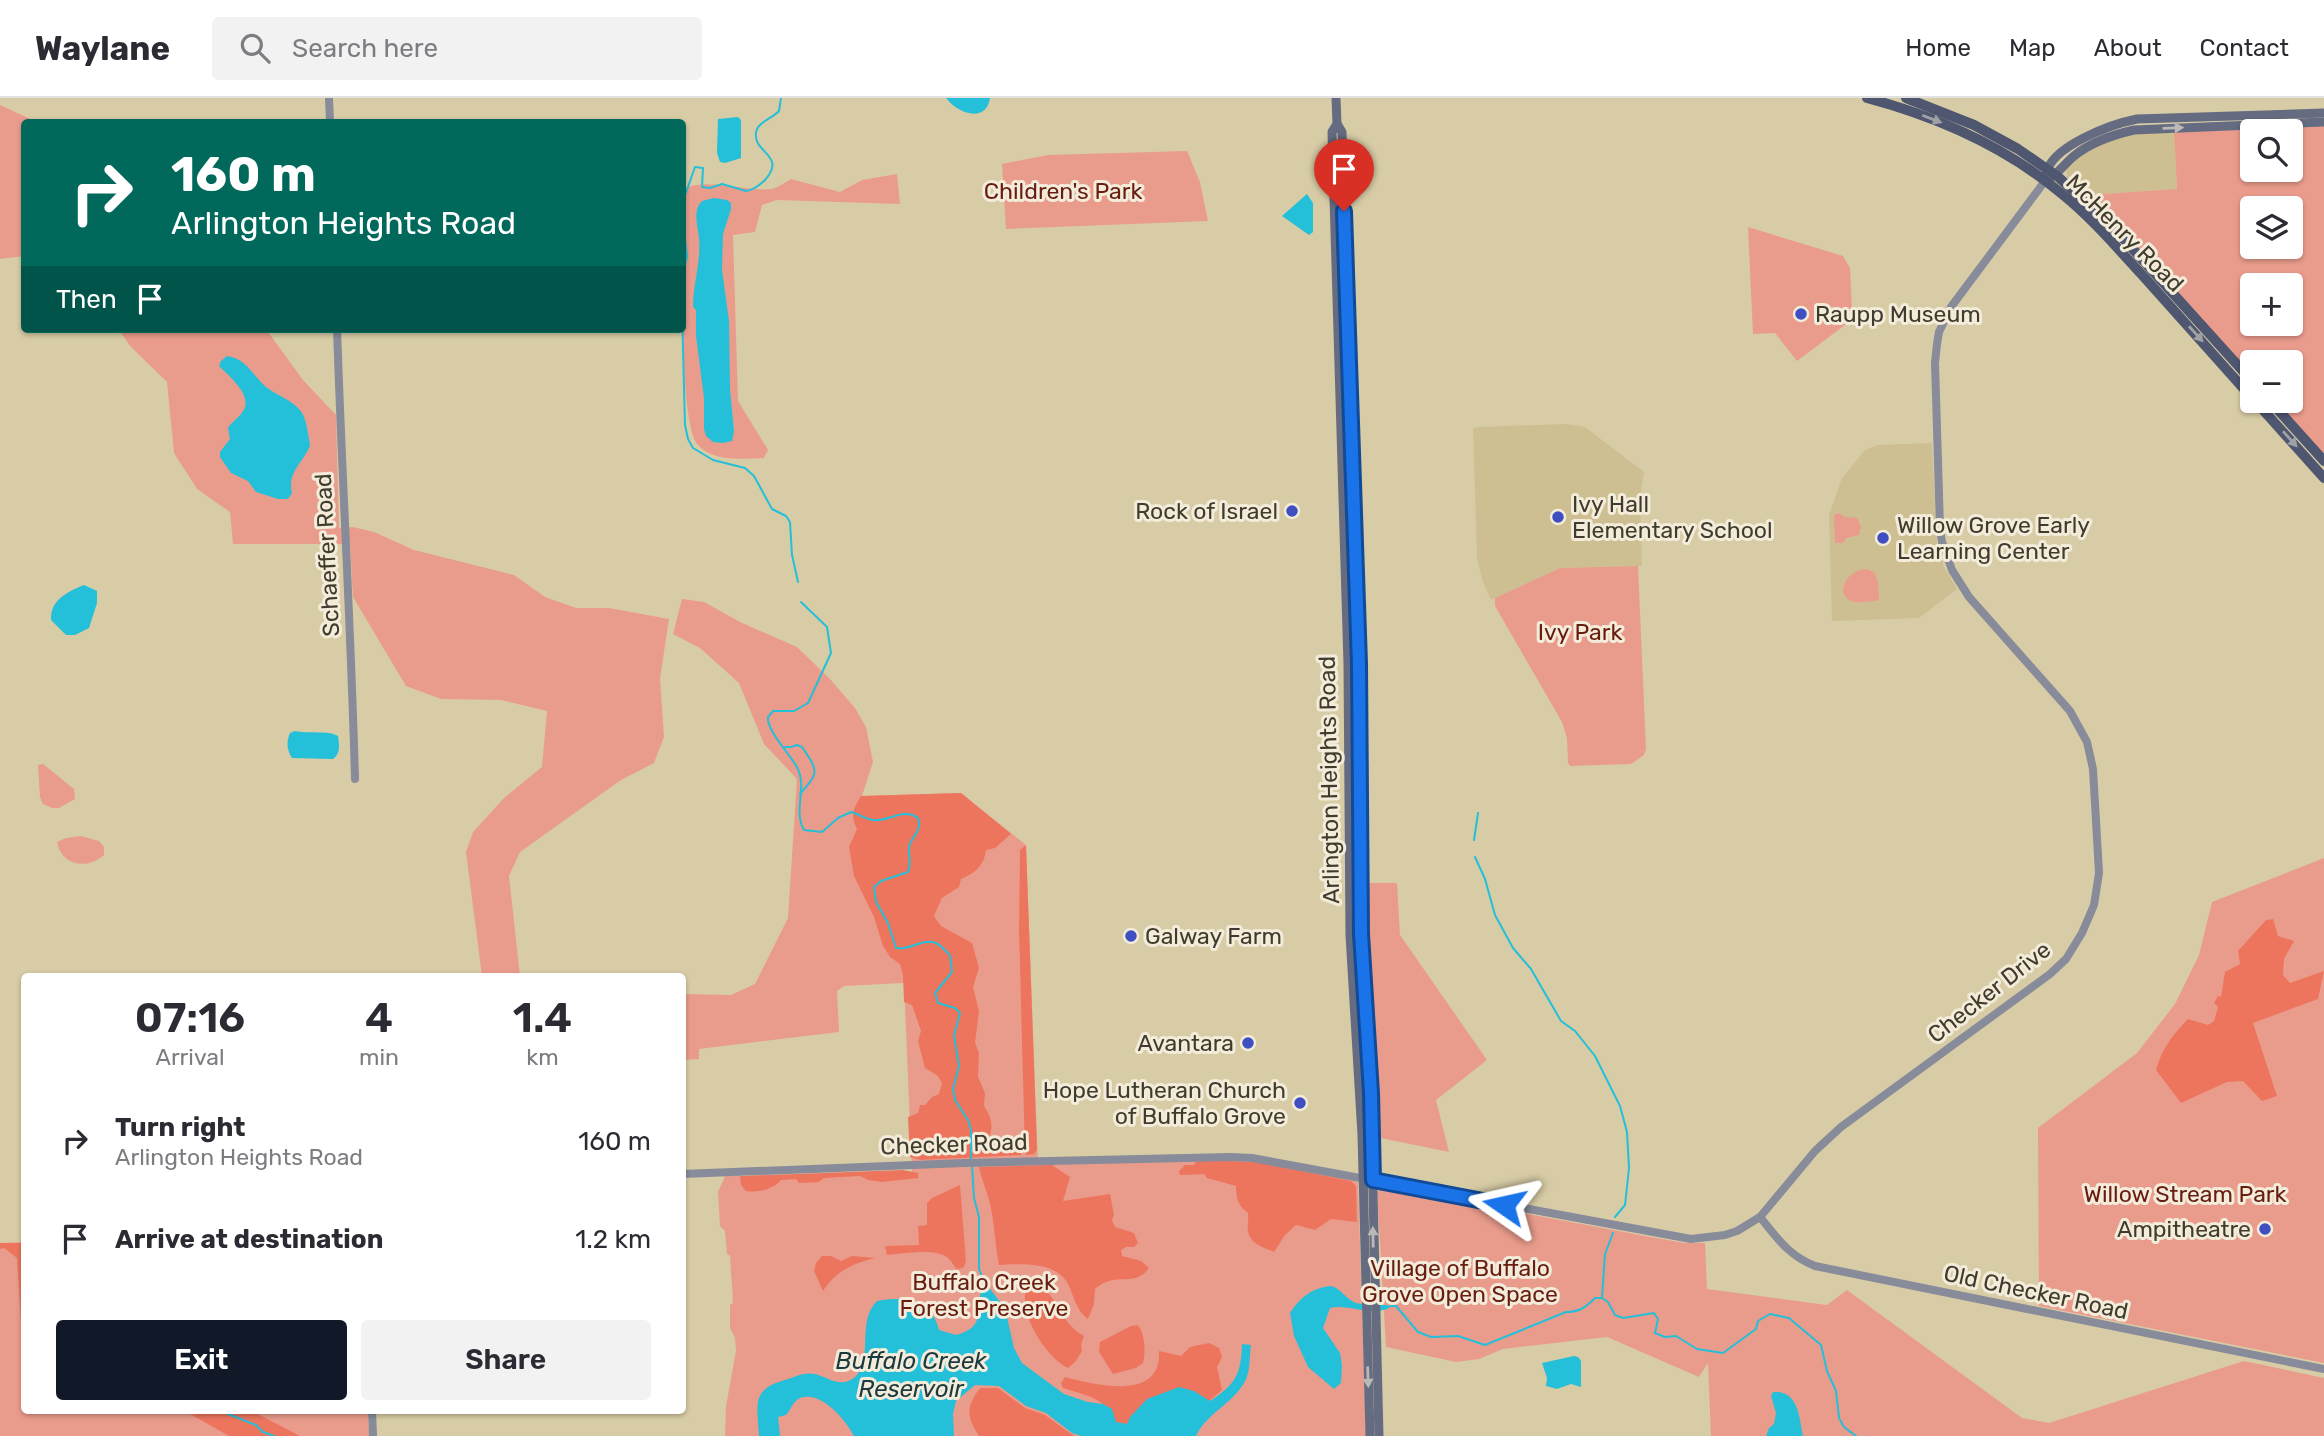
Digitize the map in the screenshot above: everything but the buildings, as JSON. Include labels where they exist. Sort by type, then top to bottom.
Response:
[{"type":"main road","name":"Arlington Heights Road","points":[[1336,98],[1336,124],[1332,132],[1345,550],[1350,935],[1368,1179],[1371,1318],[1379,1436]]},
{"type":"main road","name":"McHenry Road","points":[[1867,98],[1954,127],[2006,155],[2045,181],[2099,228],[2240,384]]},
{"type":"main road","name":"McHenry Road","points":[[1906,98],[1974,125],[2057,176],[2111,225],[2240,368]]},
{"type":"main road","points":[[2045,181],[2047,169],[2055,159],[2085,136],[2118,122],[2324,113]]},
{"type":"main road","points":[[2045,181],[2057,176],[2074,156],[2088,146],[2127,131],[2324,122]]},
{"type":"main road","name":"Arlington Heights Road","points":[[1336,124],[1342,132],[1356,585],[1361,934],[1371,1111],[1368,1179]]},
{"type":"main road","name":"McHenry Road","points":[[2266,413],[2324,478]]},
{"type":"main road","points":[[2281,413],[2324,461]]},
{"type":"main road","points":[[1345,550],[1348,551],[1356,585]]},
{"type":"main road","name":"Arlington Heights Road","points":[[1370,1436],[1371,1318]]},
{"type":"street","points":[[329,98],[330,119]]},
{"type":"street","name":"Checker Drive","points":[[1760,1217],[1815,1151],[1841,1127],[2050,974],[2066,959],[2082,933],[2094,905],[2099,873],[2093,769],[2087,742],[2070,711],[1956,580],[1946,555],[1940,528],[1935,363],[1939,332],[1951,307],[2045,181]]},
{"type":"street","name":"Schaeffer Road","points":[[337,333],[355,779]]},
{"type":"street","name":"Checker Road","points":[[686,1174],[964,1163],[1230,1157],[1252,1158],[1691,1239],[1725,1235],[1760,1217]]},
{"type":"street","name":"Old Checker Road","points":[[1760,1217],[1786,1250],[1803,1262],[1815,1266],[2324,1369]]},
{"type":"street","points":[[372,1414],[373,1436]]},
{"type":"shaded area","points":[[2174,132],[2177,189],[2086,195],[2067,177],[2067,169],[2071,164],[2109,140],[2142,133]]},
{"type":"shaded area","name":"Ivy Hall Elementary School","points":[[1566,424],[1585,427],[1644,472],[1640,497],[1642,566],[1560,568],[1491,600],[1477,558],[1473,429]]},
{"type":"shaded area","name":"Willow Grove Early Learning Center","points":[[1932,443],[1937,544],[1944,567],[1957,589],[1919,618],[1832,621],[1829,515],[1842,478],[1865,450],[1877,445]]},
{"type":"shaded area","points":[[961,793],[1011,834],[995,848],[986,850],[981,865],[961,879],[959,887],[942,898],[934,916],[941,926],[972,943],[979,968],[973,987],[979,1011],[975,1043],[979,1053],[978,1077],[985,1093],[984,1106],[991,1123],[988,1140],[998,1148],[1021,1150],[1021,1155],[920,1160],[910,1157],[908,1117],[918,1113],[920,1105],[925,1105],[939,1094],[942,1083],[938,1076],[925,1068],[918,1041],[921,1031],[912,1005],[904,1002],[900,964],[890,957],[883,946],[874,917],[854,876],[849,847],[857,829],[853,812],[861,796]]},
{"type":"shaded area","points":[[1026,845],[1037,1150],[1034,1154],[1027,1155],[1019,930],[1020,850]]},
{"type":"shaded area","points":[[2273,919],[2278,936],[2294,941],[2284,959],[2283,975],[2290,983],[2324,971],[2318,999],[2253,1023],[2277,1096],[2262,1101],[2243,1081],[2227,1082],[2181,1103],[2156,1070],[2164,1049],[2188,1019],[2208,1025],[2214,1021],[2218,1007],[2214,1003],[2218,996],[2221,997],[2225,972],[2240,964],[2238,951],[2266,920]]},
{"type":"shaded area","points":[[1197,1160],[1257,1162],[1351,1181],[1356,1186],[1357,1222],[1331,1219],[1315,1230],[1296,1225],[1285,1235],[1274,1252],[1251,1239],[1248,1213],[1238,1202],[1236,1186],[1207,1178],[1204,1174],[1180,1175],[1179,1171],[1185,1165],[1194,1165]]},
{"type":"shaded area","points":[[1052,1165],[1070,1177],[1063,1201],[1110,1194],[1115,1227],[1134,1233],[1138,1243],[1134,1247],[1121,1250],[1122,1256],[1141,1261],[1149,1268],[1137,1277],[1110,1281],[1095,1289],[1094,1304],[1088,1319],[1078,1308],[1064,1278],[1057,1272],[1038,1266],[999,1265],[990,1204],[979,1167]]},
{"type":"shaded area","points":[[903,1170],[918,1173],[918,1178],[882,1182],[860,1176],[824,1178],[819,1182],[781,1180],[761,1191],[746,1191],[741,1185],[740,1176]]},
{"type":"shaded area","points":[[960,1185],[966,1262],[963,1268],[957,1269],[947,1257],[933,1252],[887,1255],[885,1246],[919,1245],[918,1226],[927,1225],[927,1203]]},
{"type":"shaded area","points":[[0,1243],[21,1243],[21,1321],[17,1258],[4,1248],[0,1249]]},
{"type":"shaded area","points":[[822,1256],[831,1256],[841,1261],[852,1256],[875,1258],[845,1269],[833,1278],[823,1291],[814,1271]]},
{"type":"shaded area","points":[[1030,1280],[1048,1293],[1068,1323],[1084,1336],[1082,1351],[1068,1368],[1049,1353],[1033,1329],[1025,1302],[1025,1290]]},
{"type":"shaded area","points":[[1138,1325],[1144,1344],[1143,1363],[1136,1368],[1113,1374],[1099,1352],[1100,1342]]},
{"type":"shaded area","points":[[1209,1343],[1219,1348],[1222,1357],[1217,1367],[1222,1390],[1209,1401],[1194,1391],[1186,1390],[1127,1424],[1116,1422],[1101,1403],[1063,1388],[1061,1383],[1065,1377],[1109,1386],[1138,1384],[1150,1378],[1157,1367],[1159,1351],[1181,1356],[1190,1347]]},
{"type":"shaded area","points":[[980,1388],[998,1388],[1025,1408],[1045,1415],[1074,1436],[979,1436],[969,1412]]},
{"type":"shaded area","points":[[190,1414],[258,1414],[300,1436],[229,1436]]},
{"type":"green space","points":[[0,105],[30,119],[21,119],[21,256],[0,259]]},
{"type":"green space","points":[[2324,126],[2324,457],[2285,413],[2303,413],[2303,350],[2240,350],[2240,364],[2124,233],[2086,195],[2177,189],[2174,132],[2240,129],[2240,182],[2303,182],[2303,127]]},
{"type":"green space","name":"Children's Park","points":[[1187,151],[1200,182],[1208,221],[1006,229],[1002,164],[1048,155]]},
{"type":"green space","points":[[897,174],[900,204],[777,200],[762,205],[755,232],[733,235],[738,401],[768,450],[764,458],[747,459],[720,457],[704,450],[698,445],[691,429],[684,365],[686,188],[713,184],[771,189],[791,179],[840,192],[862,180]]},
{"type":"green space","points":[[1748,227],[1843,256],[1850,268],[1852,311],[1857,316],[1797,361],[1775,333],[1753,334]]},
{"type":"green space","points":[[121,333],[269,333],[303,380],[336,415],[339,528],[353,527],[374,532],[414,550],[514,575],[545,597],[576,608],[609,608],[669,619],[660,679],[664,737],[654,763],[621,780],[520,852],[509,876],[520,973],[482,973],[466,852],[473,832],[504,798],[542,767],[547,711],[501,700],[441,699],[406,686],[353,597],[350,544],[233,544],[230,512],[197,489],[174,453],[167,382],[131,347]]},
{"type":"green space","points":[[1839,513],[1845,517],[1857,518],[1861,527],[1859,535],[1846,538],[1843,543],[1835,543],[1834,515]]},
{"type":"green space","name":"Ivy Park","points":[[1638,566],[1646,749],[1644,755],[1631,764],[1570,766],[1562,722],[1495,606],[1495,598],[1560,568]]},
{"type":"green space","points":[[1867,569],[1875,573],[1879,600],[1855,602],[1848,599],[1843,590],[1847,579],[1852,574]]},
{"type":"green space","name":"Buffalo Creek Forest Preserve","points":[[682,599],[704,602],[742,623],[797,647],[830,679],[855,708],[866,727],[873,762],[862,796],[961,793],[1026,845],[1038,1164],[1219,1159],[1330,1174],[1358,1182],[1366,1436],[725,1436],[726,1406],[736,1351],[735,1338],[730,1328],[730,1305],[733,1303],[730,1256],[727,1254],[725,1231],[720,1226],[718,1192],[725,1176],[741,1178],[912,1172],[904,983],[844,986],[837,991],[839,1032],[699,1049],[699,1059],[686,1060],[686,994],[731,995],[755,984],[788,918],[797,779],[764,744],[739,683],[700,648],[673,634]]},
{"type":"green space","points":[[43,764],[74,789],[75,799],[59,808],[43,804],[38,765]]},
{"type":"green space","points":[[81,836],[99,841],[104,847],[104,855],[90,863],[69,861],[57,842]]},
{"type":"green space","name":"Willow Stream Park","points":[[2324,858],[2324,1363],[2039,1306],[2038,1128],[2137,1053],[2175,1004],[2199,955],[2212,902]]},
{"type":"green space","points":[[1366,883],[1397,883],[1400,935],[1487,1060],[1436,1100],[1449,1152],[1376,1137]]},
{"type":"green space","name":"Village of Buffalo Grove Open Space","points":[[1383,1187],[1685,1243],[1705,1243],[1707,1289],[1827,1305],[1847,1290],[2022,1418],[2049,1423],[2244,1361],[2324,1378],[2324,1436],[1711,1436],[1708,1363],[1699,1377],[1607,1337],[1503,1349],[1479,1359],[1456,1362],[1386,1347],[1377,1192]]},
{"type":"green space","points":[[21,1242],[21,1414],[368,1414],[369,1436],[0,1436],[0,1243]]},
{"type":"water","points":[[946,98],[990,98],[983,111],[971,113],[957,108]]},
{"type":"water","points":[[738,117],[741,120],[741,158],[720,162],[717,153],[718,119]]},
{"type":"water","points":[[1307,194],[1313,203],[1313,232],[1309,235],[1282,216]]},
{"type":"water","points":[[714,198],[731,203],[723,234],[722,270],[729,321],[734,431],[732,441],[723,443],[713,442],[706,436],[704,429],[704,398],[696,336],[696,310],[693,307],[699,248],[697,209],[702,201]]},
{"type":"water","points":[[227,356],[239,360],[266,387],[302,412],[310,446],[293,474],[292,493],[288,499],[278,499],[256,492],[248,481],[231,473],[220,457],[220,452],[230,439],[228,428],[245,405],[243,393],[219,366]]},
{"type":"water","points":[[84,585],[97,591],[97,603],[89,628],[75,635],[66,635],[51,620],[53,607],[66,594]]},
{"type":"water","points":[[295,731],[338,736],[337,754],[333,759],[292,758],[288,743],[290,733]]},
{"type":"water","name":"Buffalo Creek Reservoir","points":[[987,1285],[1005,1308],[1014,1348],[1022,1363],[1064,1394],[1112,1409],[1116,1422],[1127,1424],[1147,1399],[1179,1387],[1194,1391],[1210,1401],[1226,1389],[1235,1377],[1242,1344],[1251,1345],[1246,1379],[1233,1397],[1206,1421],[1196,1436],[1081,1436],[1072,1433],[1046,1413],[1026,1406],[999,1386],[975,1385],[956,1401],[953,1414],[954,1436],[854,1436],[832,1408],[816,1398],[808,1397],[797,1400],[786,1415],[778,1417],[780,1436],[759,1436],[759,1398],[768,1387],[804,1374],[815,1374],[840,1382],[855,1377],[864,1361],[867,1319],[877,1301],[896,1299],[915,1302],[930,1312],[939,1330],[956,1335],[966,1332],[976,1322],[982,1287]]},
{"type":"water","points":[[1332,1286],[1356,1303],[1392,1306],[1377,1311],[1330,1308],[1323,1328],[1340,1353],[1342,1365],[1341,1383],[1334,1389],[1308,1367],[1294,1336],[1290,1313],[1308,1294],[1319,1288]]},
{"type":"water","points":[[1574,1356],[1581,1361],[1581,1387],[1571,1384],[1557,1389],[1546,1386],[1547,1378],[1542,1363]]},
{"type":"water","points":[[1773,1392],[1788,1395],[1793,1400],[1803,1436],[1766,1436],[1774,1424],[1776,1413],[1771,1396]]},
{"type":"waterway","points":[[686,193],[695,167],[703,168],[702,187],[710,188],[722,184],[746,191],[765,180],[771,172],[771,159],[756,140],[756,133],[762,123],[779,111],[781,98]]},
{"type":"waterway","points":[[686,248],[686,260]]},
{"type":"waterway","points":[[683,333],[685,425],[688,439],[693,448],[713,460],[745,468],[754,476],[772,509],[786,516],[790,522],[792,555],[798,582]]},
{"type":"waterway","points":[[801,602],[827,627],[831,653],[808,703],[794,711],[773,711],[768,722],[798,769],[801,784],[800,815],[804,830],[822,832],[838,818],[851,812],[873,820],[902,814],[918,818],[918,829],[909,847],[908,872],[881,881],[874,887],[876,902],[888,923],[896,948],[931,942],[938,944],[950,955],[952,972],[935,993],[938,1003],[955,1008],[960,1013],[954,1036],[959,1066],[953,1089],[955,1100],[971,1130],[971,1160]]},
{"type":"waterway","points":[[785,747],[802,747],[814,767],[811,781],[800,794]]},
{"type":"waterway","points":[[1474,840],[1478,813]]},
{"type":"waterway","points":[[1475,857],[1485,879],[1495,915],[1513,948],[1531,969],[1561,1021],[1575,1031],[1595,1056],[1620,1106],[1627,1132],[1629,1168],[1625,1205],[1615,1217]]},
{"type":"waterway","points":[[972,1165],[974,1198],[979,1217],[979,1269],[986,1287]]},
{"type":"waterway","points":[[1602,1297],[1605,1254],[1613,1233]]},
{"type":"waterway","points":[[1391,1306],[1396,1306],[1418,1332],[1431,1337],[1458,1336],[1485,1345],[1566,1312],[1578,1310],[1595,1298],[1601,1298]]},
{"type":"waterway","points":[[1602,1298],[1608,1302],[1615,1315],[1623,1318],[1654,1313],[1658,1319],[1655,1333],[1665,1337],[1676,1336],[1697,1349],[1723,1353],[1756,1329],[1758,1321],[1770,1314],[1789,1318],[1821,1345],[1827,1371],[1836,1391],[1839,1418],[1844,1427],[1856,1436]]},
{"type":"waterway","points":[[228,1414],[256,1425],[263,1432],[274,1436]]},
{"type":"place","name":"Raupp Museum","points":[[1801,314]]},
{"type":"place","name":"Rock of Israel","points":[[1292,511]]},
{"type":"place","name":"Ivy Hall Elementary School","points":[[1558,517]]},
{"type":"place","name":"Willow Grove Early Learning Center","points":[[1883,538]]},
{"type":"place","name":"Galway Farm","points":[[1131,936]]},
{"type":"place","name":"Avantara","points":[[1248,1043]]},
{"type":"place","name":"Hope Lutheran Church of Buffalo Grove","points":[[1300,1103]]},
{"type":"place","name":"Ampitheatre","points":[[2265,1229]]},
{"type":"route","points":[[1344,211],[1359,664],[1361,934],[1371,1093],[1373,1180],[1504,1205]]}]
